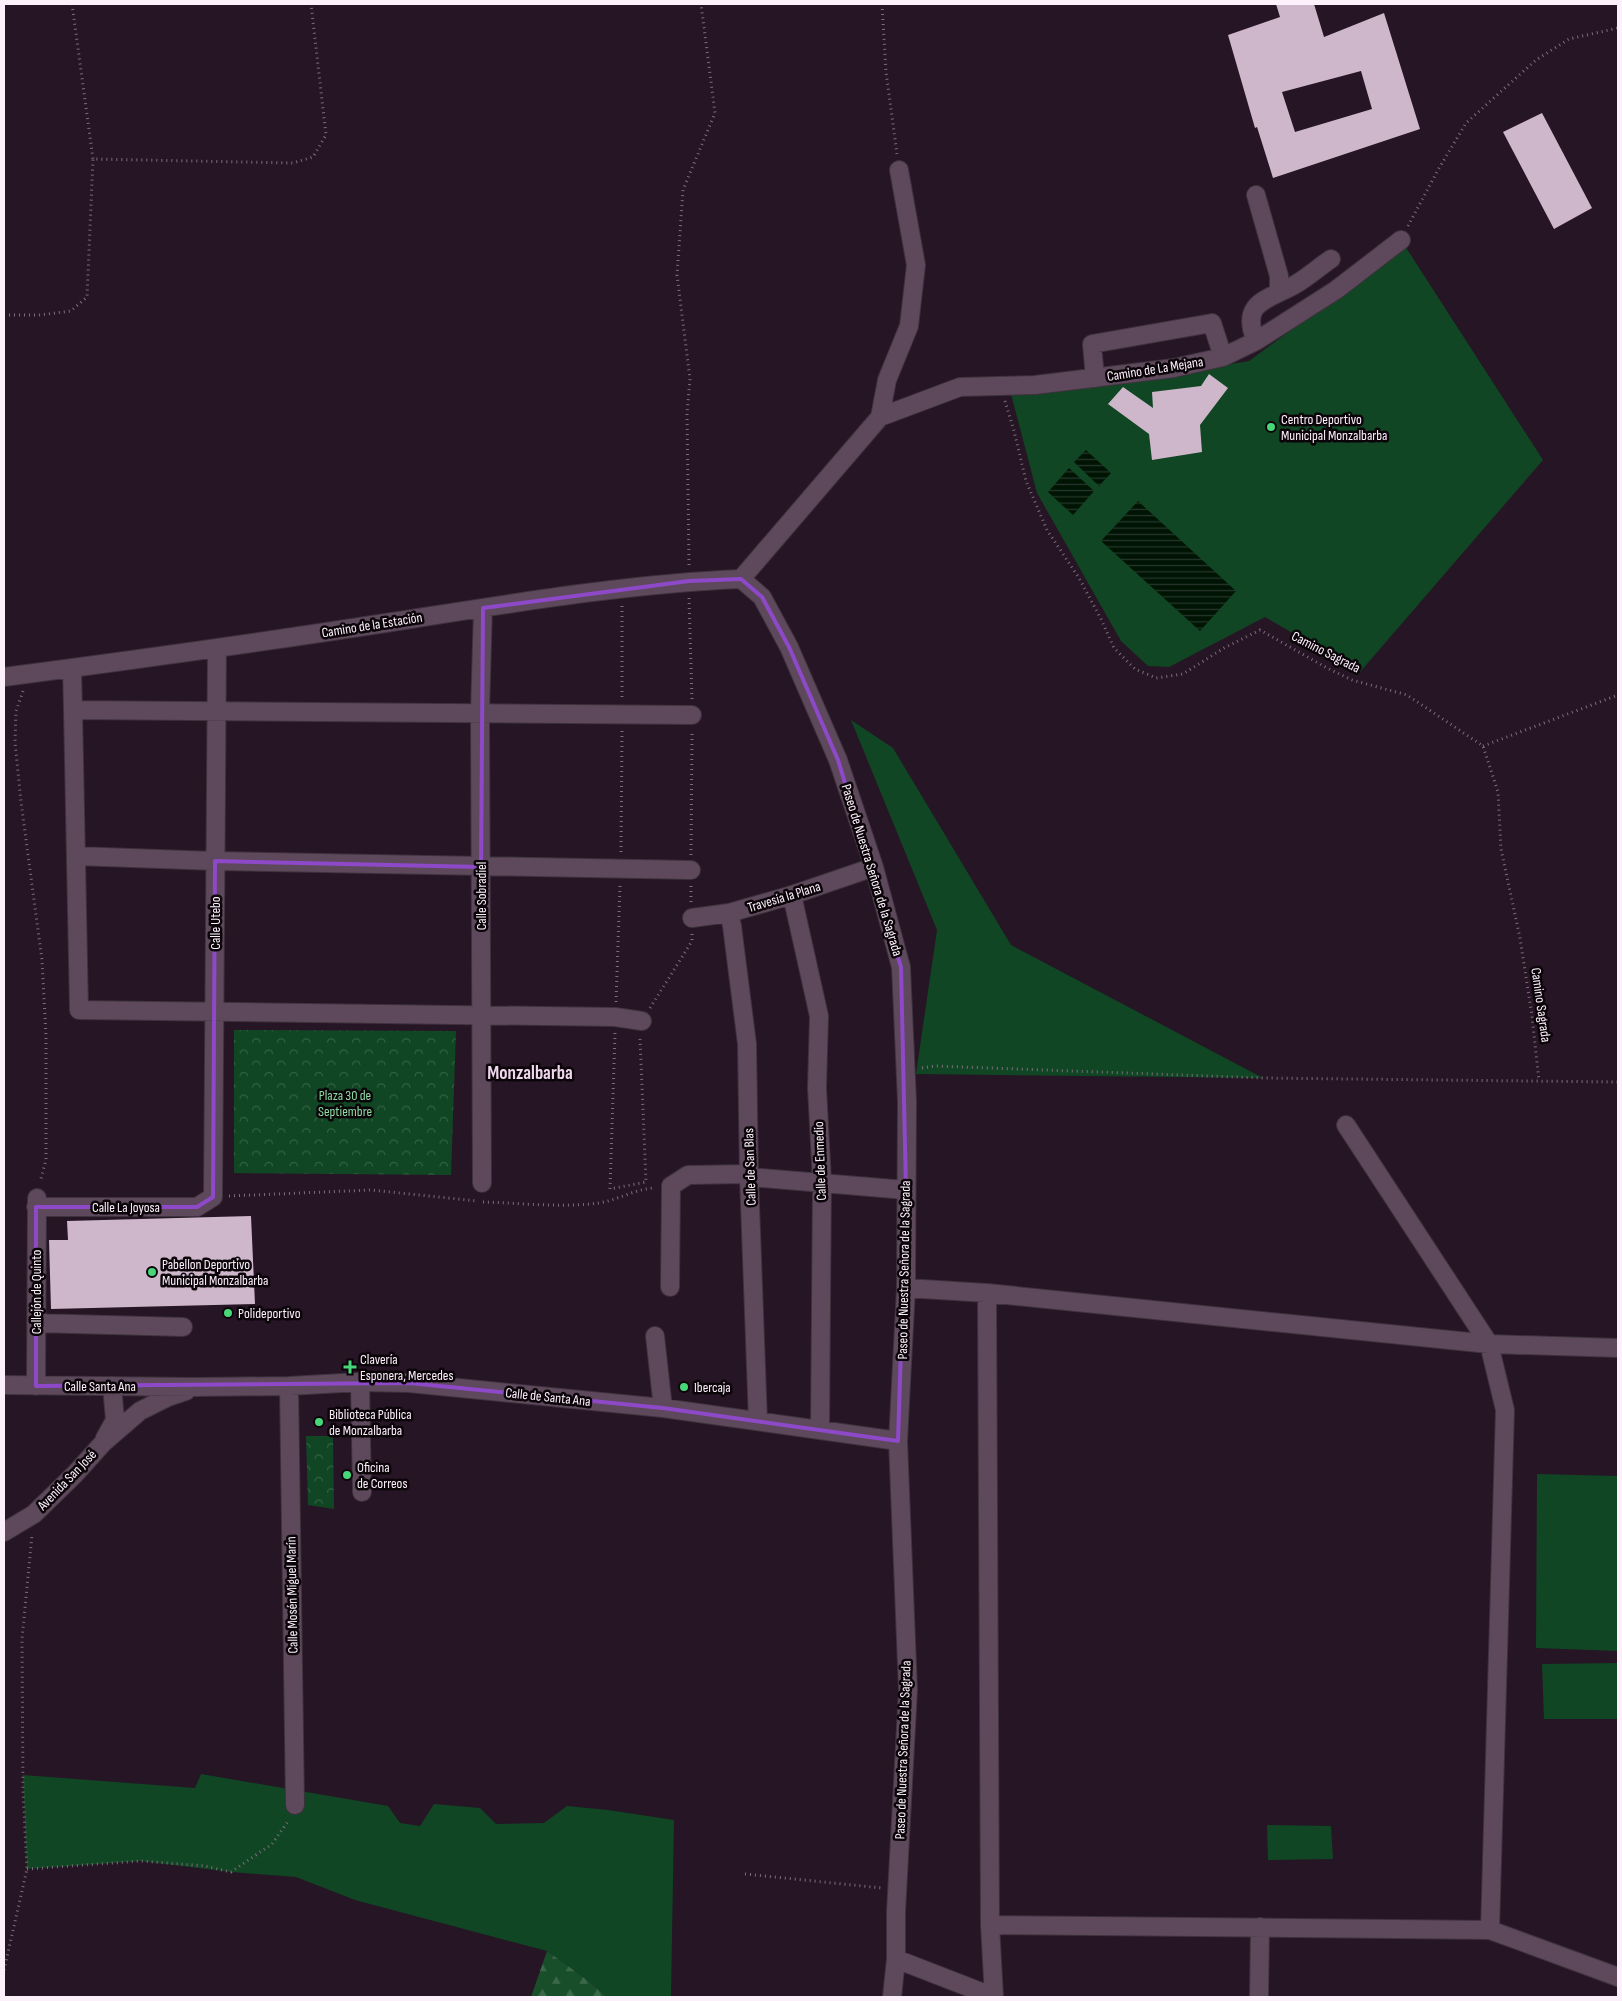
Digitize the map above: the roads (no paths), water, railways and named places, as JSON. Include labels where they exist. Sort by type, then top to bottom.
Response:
[{"type":"street","points":[[741,579],[880,417],[887,380],[909,326],[916,265],[899,170]]},
{"type":"street","points":[[1256,194],[1279,276],[1279,291]]},
{"type":"street","name":"Camino de La Mejana","points":[[880,417],[960,387],[1035,385],[1174,368],[1223,357],[1256,341],[1336,290],[1401,240]]},
{"type":"street","points":[[1256,341],[1250,328],[1250,319],[1257,306],[1266,297],[1295,285],[1331,259]]},
{"type":"street","points":[[1095,378],[1092,344],[1212,323],[1223,357]]},
{"type":"street","name":"Camino de la Estación","points":[[4,677],[217,649],[483,608],[622,589],[689,581],[741,579]]},
{"type":"street","name":"Paseo de Nuestra Señora de la Sagrada","points":[[741,579],[762,597],[789,646],[838,760],[874,867],[901,967],[906,1072],[906,1288],[898,1440],[908,1690],[896,1959],[892,1997]]},
{"type":"street","name":"Calle Sobradiel","points":[[482,1183],[480,712],[483,608]]},
{"type":"street","name":"Calle Utebo","points":[[212,1197],[217,649]]},
{"type":"street","points":[[72,668],[79,1010],[615,1017],[642,1021]]},
{"type":"street","points":[[73,710],[692,715]]},
{"type":"street","points":[[76,856],[215,861],[691,870]]},
{"type":"street","name":"Travesía la Plana","points":[[692,918],[729,913],[792,895],[874,867]]},
{"type":"street","name":"Calle de Enmedio","points":[[792,895],[819,1016],[817,1088],[822,1182],[820,1429]]},
{"type":"street","name":"Calle de San Blas","points":[[729,913],[748,1044],[749,1176],[758,1421]]},
{"type":"street","points":[[1346,1125],[1489,1344],[1505,1410],[1490,1930]]},
{"type":"street","points":[[670,1287],[671,1186],[688,1175],[749,1176],[906,1190]]},
{"type":"street","name":"Calle La Joyosa","points":[[36,1202],[197,1207],[212,1197]]},
{"type":"street","name":"Callejón de Quinto","points":[[36,1202],[36,1386]]},
{"type":"street","points":[[906,1288],[987,1293],[1489,1344],[1618,1348]]},
{"type":"street","points":[[896,1959],[994,1997],[990,1925],[987,1293]]},
{"type":"street","points":[[36,1323],[183,1327]]},
{"type":"street","points":[[655,1336],[663,1408]]},
{"type":"street","points":[[360,1382],[362,1492]]},
{"type":"street","name":"Calle de Santa Ana","points":[[196,1387],[289,1386],[360,1382],[409,1383],[663,1408],[898,1440]]},
{"type":"street","name":"Calle Santa Ana","points":[[4,1386],[196,1387]]},
{"type":"street","name":"Avenida San José","points":[[103,1443],[114,1420],[112,1386]]},
{"type":"street","name":"Calle Mosén Miguel Marín","points":[[289,1386],[295,1805]]},
{"type":"street","name":"Avenida San José","points":[[4,1532],[34,1514],[75,1474],[103,1443],[140,1411],[168,1397],[196,1387]]},
{"type":"street","points":[[990,1925],[1490,1930],[1618,1977]]},
{"type":"street","points":[[1259,1997],[1260,1927]]},
{"type":"place","name":"Centro Deportivo Municipal Monzalbarba","points":[[1271,427]]},
{"type":"place","name":"Pabellon Deportivo Municipal Monzalbarba","points":[[152,1272]]},
{"type":"place","name":"Polideportivo","points":[[228,1313]]},
{"type":"place","name":"Clavería Esponera, Mercedes","points":[[350,1367]]},
{"type":"place","name":"Ibercaja","points":[[684,1387]]},
{"type":"place","name":"Biblioteca Pública de Monzalbarba","points":[[319,1422]]},
{"type":"place","name":"Oficina de Correos","points":[[347,1475]]},
{"type":"district","name":"Monzalbarba","points":[[530,1073]]},
{"type":"park label","name":"Plaza 30 de Septiembre","points":[[345,1104]]}]
